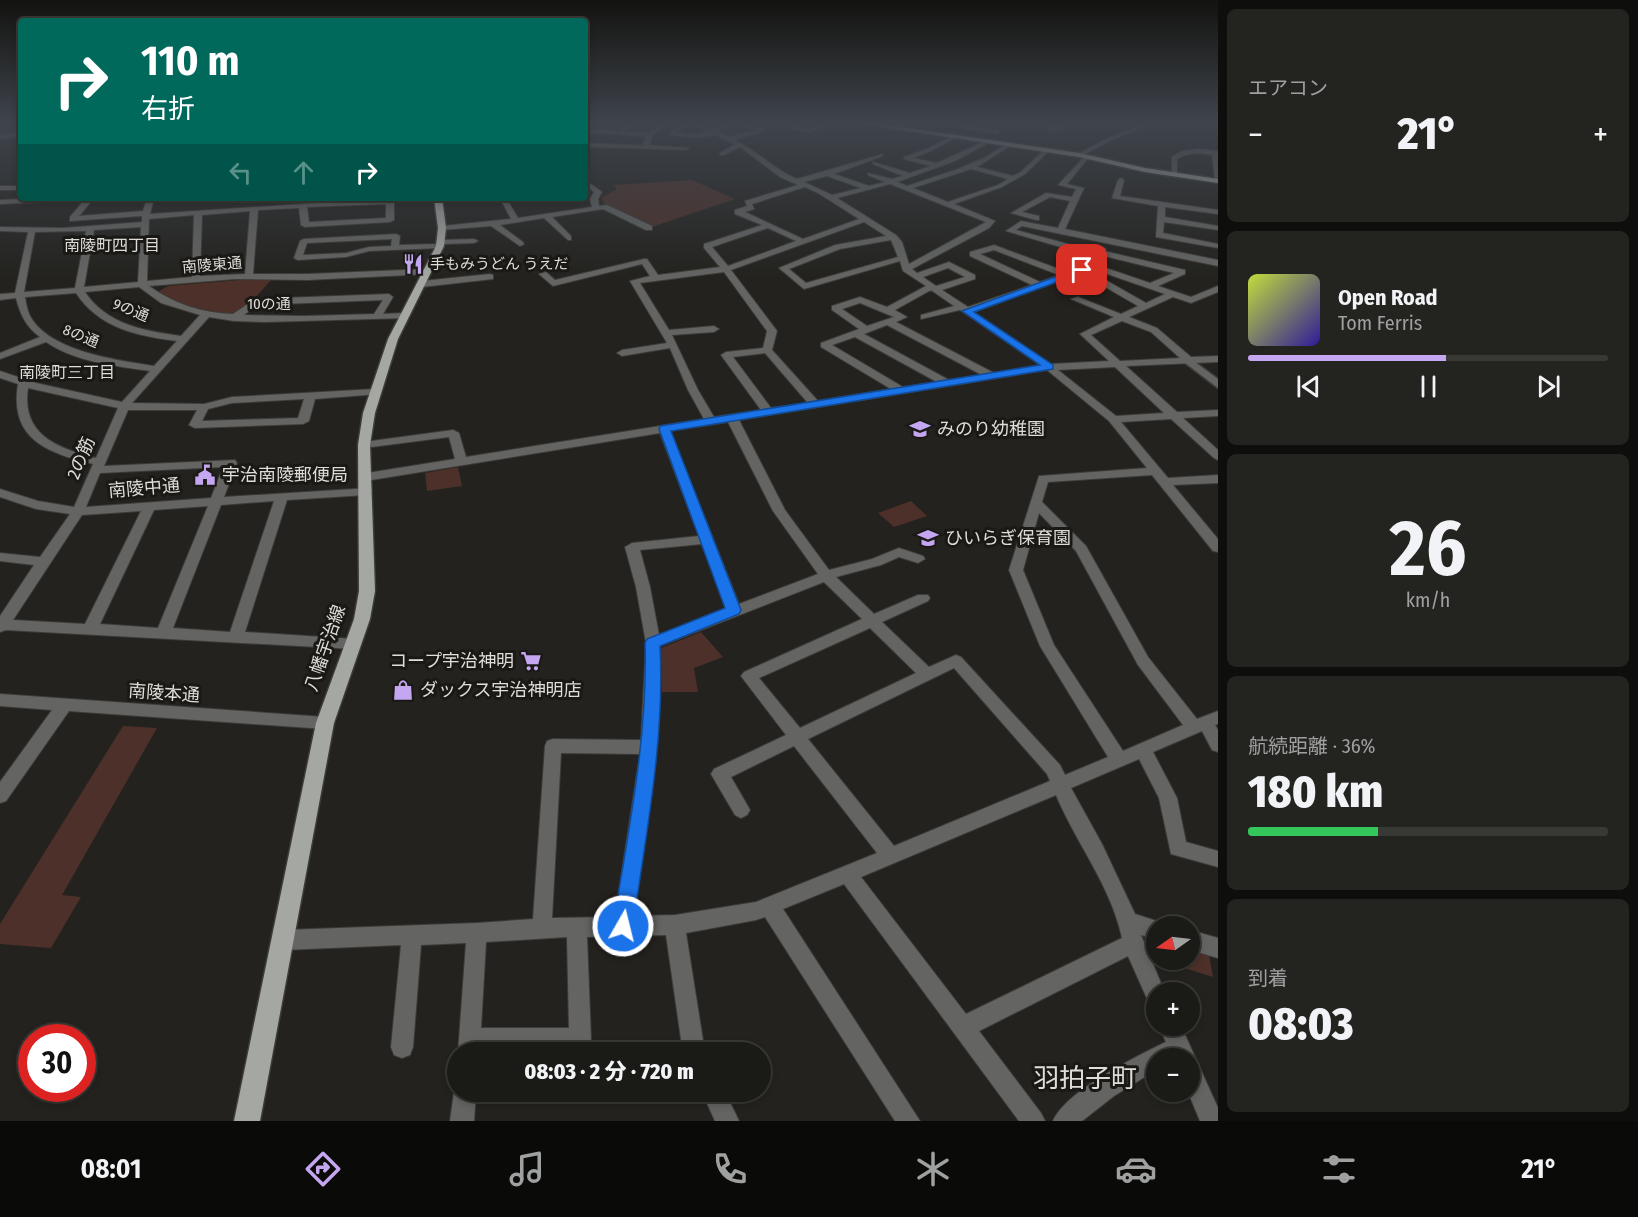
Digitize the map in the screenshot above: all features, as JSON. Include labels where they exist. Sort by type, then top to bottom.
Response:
[{"type":"main road","points":[[1166,173],[1218,180]]},
{"type":"main road","name":"八幡宇治線","points":[[247,1121],[325,723],[362,619],[367,591],[364,445],[375,392],[393,339],[440,244],[442,228],[438,201]]},
{"type":"street","points":[[779,173],[831,197],[893,237],[898,242],[904,264]]},
{"type":"street","points":[[903,173],[908,175]]},
{"type":"street","points":[[831,197],[913,173]]},
{"type":"street","points":[[907,188],[953,173]]},
{"type":"street","points":[[996,173],[1013,178]]},
{"type":"street","points":[[948,204],[1000,186],[1022,173]]},
{"type":"street","points":[[1063,227],[1080,188],[1062,185],[1070,173]]},
{"type":"street","points":[[803,242],[738,212],[751,207],[748,203],[827,174],[867,188]]},
{"type":"street","points":[[870,174],[991,221],[986,226],[904,264]]},
{"type":"street","points":[[1121,180],[1116,198],[1218,212]]},
{"type":"street","points":[[588,184],[598,192],[594,200],[596,208]]},
{"type":"street","points":[[0,188],[18,188]]},
{"type":"street","points":[[1075,200],[1049,195],[1016,213],[1108,240],[1218,263]]},
{"type":"street","points":[[0,201],[18,201]]},
{"type":"street","points":[[88,201],[73,219],[145,218],[254,209],[285,202],[303,207],[378,201]]},
{"type":"street","points":[[142,285],[145,218],[149,201]]},
{"type":"street","points":[[303,207],[304,225],[390,220],[390,201]]},
{"type":"street","points":[[503,201],[515,220]]},
{"type":"street","points":[[1162,204],[1160,235],[1218,246]]},
{"type":"street","points":[[442,228],[493,225],[604,207],[649,228]]},
{"type":"street","points":[[249,275],[254,209]]},
{"type":"street","points":[[196,280],[198,213]]},
{"type":"street","points":[[546,216],[568,238]]},
{"type":"street","points":[[0,229],[90,228],[145,218]]},
{"type":"street","points":[[711,421],[693,390],[673,345],[634,281],[655,276],[726,269],[866,219]]},
{"type":"street","points":[[1162,219],[1218,228]]},
{"type":"street","points":[[1063,227],[1022,223],[1010,231],[1182,272],[1151,286]]},
{"type":"street","points":[[493,225],[520,244]]},
{"type":"street","points":[[767,350],[772,331],[707,246],[769,225]]},
{"type":"street","points":[[79,290],[90,228]]},
{"type":"street","points":[[19,295],[32,229]]},
{"type":"street","points":[[395,247],[396,236],[304,241],[298,258],[346,255],[369,249],[474,241]]},
{"type":"street","points":[[893,237],[838,247],[783,268],[804,286],[895,259],[904,264],[916,276],[1049,367],[1113,419],[1218,548]]},
{"type":"street","points":[[924,317],[964,309],[1086,267],[1108,240]]},
{"type":"street","points":[[1039,285],[973,254],[994,247],[1066,275]]},
{"type":"street","points":[[553,283],[644,261],[655,276]]},
{"type":"street","points":[[888,310],[933,288],[972,277],[949,265],[916,276]]},
{"type":"street","points":[[1086,267],[1191,300],[1218,289]]},
{"type":"street","points":[[1086,267],[1145,306]]},
{"type":"street","name":"南陵東通","points":[[0,297],[249,275],[307,277],[427,272]]},
{"type":"street","points":[[543,274],[561,291]]},
{"type":"street","points":[[422,284],[490,277]]},
{"type":"street","name":"10の通","points":[[142,285],[152,295],[168,303],[207,313],[258,321],[404,316]]},
{"type":"street","name":"9の通","points":[[79,290],[102,315],[120,325],[149,334],[182,339]]},
{"type":"street","points":[[1172,294],[1085,334],[1218,456]]},
{"type":"street","name":"8の通","points":[[19,295],[26,319],[47,338],[101,361],[156,369]]},
{"type":"street","points":[[234,318],[255,302],[388,297],[377,316]]},
{"type":"street","points":[[1075,299],[1154,330],[1218,386]]},
{"type":"street","points":[[902,391],[824,345],[862,332],[902,317],[860,300],[836,308],[862,332],[947,383]]},
{"type":"street","name":"2の筋","points":[[1,625],[78,511],[124,406],[207,313]]},
{"type":"street","points":[[888,322],[993,376]]},
{"type":"street","points":[[666,333],[714,329]]},
{"type":"street","points":[[0,356],[47,338]]},
{"type":"street","points":[[622,353],[673,345]]},
{"type":"street","points":[[767,350],[815,404]]},
{"type":"street","points":[[767,350],[726,355],[768,412]]},
{"type":"street","name":"南陵中通","points":[[0,493],[36,505],[78,511],[282,497],[366,484],[461,460],[1049,367],[1218,359]]},
{"type":"street","points":[[0,374],[23,384],[124,406],[204,407],[232,400],[375,392]]},
{"type":"street","points":[[23,384],[20,394],[20,410],[25,424],[52,448],[97,466],[231,463],[163,634]]},
{"type":"street","points":[[204,407],[195,425],[303,422],[310,397]]},
{"type":"street","points":[[1113,419],[1218,413]]},
{"type":"street","points":[[732,418],[779,511],[826,576],[927,674]]},
{"type":"street","points":[[664,429],[734,610]]},
{"type":"street","points":[[364,445],[453,433],[461,460]]},
{"type":"street","points":[[1119,759],[1047,646],[1016,570],[1043,479],[1160,477],[1218,479]]},
{"type":"street","points":[[236,637],[282,497]]},
{"type":"street","points":[[1036,503],[1082,549],[1143,661],[1206,721],[1218,745]]},
{"type":"street","points":[[90,629],[149,506]]},
{"type":"street","points":[[623,926],[649,747],[654,686],[653,643],[643,587],[632,548],[706,539]]},
{"type":"street","points":[[653,643],[734,610],[826,576],[876,562],[899,552],[918,559]]},
{"type":"street","points":[[0,557],[44,562]]},
{"type":"street","points":[[891,856],[749,676],[922,598]]},
{"type":"street","points":[[1,625],[354,644]]},
{"type":"street","points":[[741,810],[720,774],[956,661],[1054,770],[1068,803],[1095,850],[1128,921],[1133,943],[1150,982]]},
{"type":"street","name":"南陵本通","points":[[0,700],[325,723]]},
{"type":"street","points":[[0,796],[64,705]]},
{"type":"street","points":[[284,940],[477,933],[542,928],[675,925],[770,907],[1206,721]]},
{"type":"street","points":[[542,928],[553,746],[649,747]]},
{"type":"street","points":[[1142,748],[1168,798],[1178,848],[1218,859]]},
{"type":"street","points":[[848,874],[1033,1121]]},
{"type":"street","points":[[770,907],[908,1121]]},
{"type":"street","points":[[1128,921],[1146,927]]},
{"type":"street","points":[[675,925],[692,1042]]},
{"type":"street","points":[[533,1042],[580,1039],[577,929]]},
{"type":"street","points":[[470,1042],[477,933]]},
{"type":"street","points":[[402,1047],[412,936]]},
{"type":"street","points":[[963,1027],[1133,943]]},
{"type":"street","points":[[1200,943],[1218,948]]},
{"type":"street","points":[[1065,1121],[1090,1097],[1129,1071],[1146,1065]]},
{"type":"street","points":[[1200,1093],[1212,1121]]},
{"type":"street","points":[[462,1121],[464,1102]]},
{"type":"street","points":[[718,1102],[727,1121]]},
{"type":"shaded area","points":[[692,180],[735,199],[652,227],[606,206],[601,198],[617,189],[613,185]]},
{"type":"shaded area","points":[[272,279],[253,300],[234,314],[215,313],[194,308],[156,293],[168,286]]},
{"type":"shaded area","points":[[458,467],[462,486],[427,491],[425,473]]},
{"type":"shaded area","points":[[911,501],[927,516],[894,527],[878,513]]},
{"type":"shaded area","points":[[701,632],[723,657],[694,668],[698,692],[662,692],[661,648]]},
{"type":"shaded area","points":[[123,726],[157,728],[62,895],[81,897],[51,948],[0,944],[0,924]]},
{"type":"shaded area","points":[[1200,952],[1209,955],[1213,977],[1190,970],[1200,970]]},
{"type":"place","name":"手もみうどん うえだ","points":[[413,264]]},
{"type":"place","name":"みのり幼稚園","points":[[920,429]]},
{"type":"place","name":"宇治南陵郵便局","points":[[205,475]]},
{"type":"place","name":"ひいらぎ保育園","points":[[928,538]]},
{"type":"place","name":"コープ宇治神明","points":[[531,661]]},
{"type":"place","name":"ダックス宇治神明店","points":[[403,690]]},
{"type":"district","name":"南陵町四丁目","points":[[112,245]]},
{"type":"district","name":"南陵町三丁目","points":[[67,372]]},
{"type":"district","name":"羽拍子町","points":[[1085,1078]]},
{"type":"route","points":[[623,926],[649,747],[654,686],[653,643],[734,610],[664,429],[1049,367],[967,311],[1082,270]]}]
